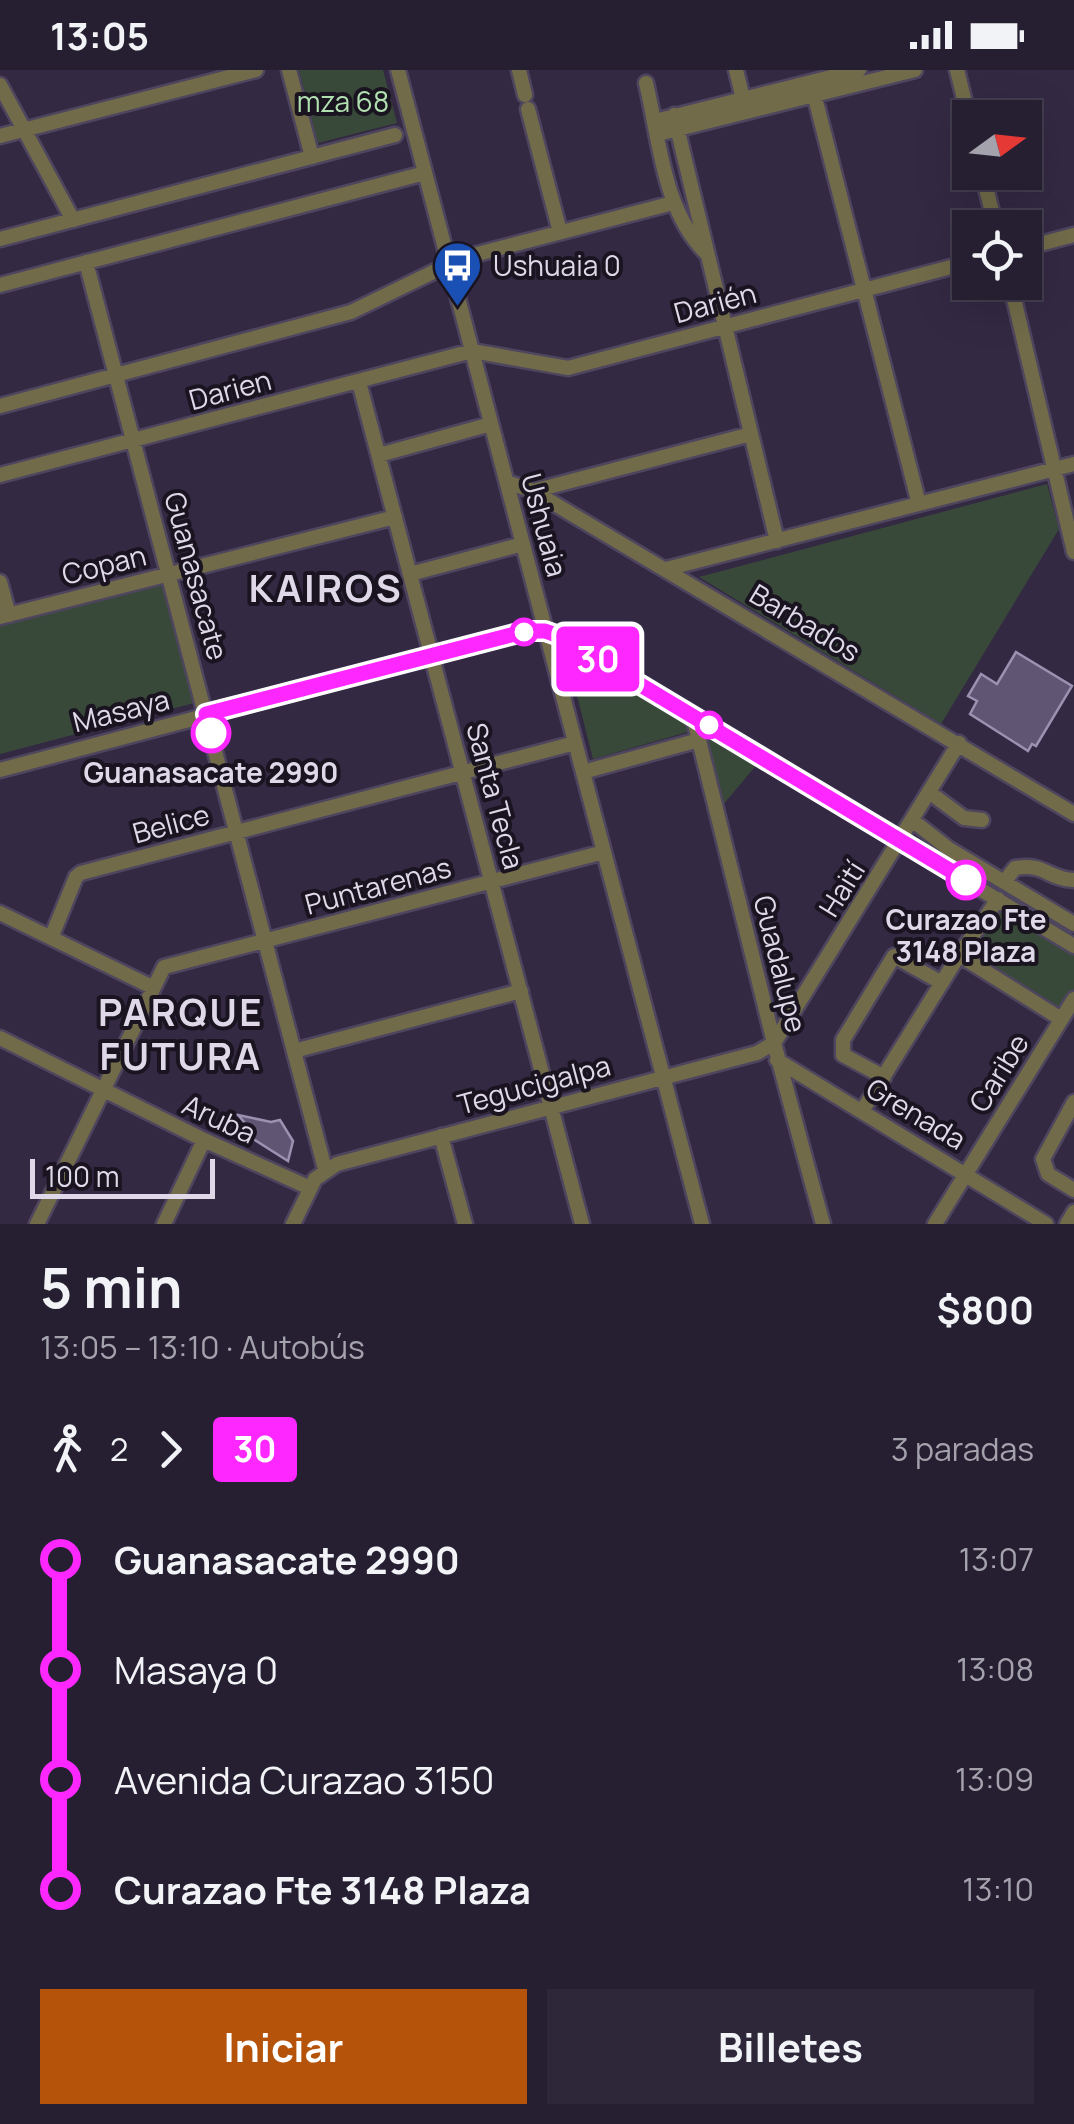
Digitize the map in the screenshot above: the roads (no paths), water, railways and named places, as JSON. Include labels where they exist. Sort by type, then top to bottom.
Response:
[{"type":"street","points":[[0,136],[256,70]]},
{"type":"street","points":[[289,70],[312,157]]},
{"type":"street","name":"Ushuaia","points":[[398,70],[702,1224]]},
{"type":"street","points":[[519,70],[560,232]]},
{"type":"street","points":[[736,70],[743,98]]},
{"type":"street","points":[[676,122],[812,89],[859,70]]},
{"type":"street","points":[[656,128],[743,98],[915,70]]},
{"type":"street","points":[[957,70],[964,100]]},
{"type":"street","points":[[646,84],[673,203],[681,224],[708,256]]},
{"type":"street","points":[[0,85],[74,220]]},
{"type":"street","points":[[812,89],[919,504]]},
{"type":"street","points":[[676,122],[777,541]]},
{"type":"street","points":[[0,240],[394,136]]},
{"type":"street","points":[[0,284],[426,173]]},
{"type":"street","points":[[0,406],[351,312],[450,262],[673,203]]},
{"type":"street","points":[[1042,243],[1074,235]]},
{"type":"street","name":"Guanasacate","points":[[86,262],[325,1170]]},
{"type":"street","name":"Darién","points":[[472,351],[568,368],[952,266]]},
{"type":"street","points":[[1014,300],[1069,514],[1074,552]]},
{"type":"street","name":"Darien","points":[[0,475],[472,351]]},
{"type":"street","name":"Santa Tecla","points":[[359,382],[582,1224]]},
{"type":"street","points":[[379,456],[491,424]]},
{"type":"street","points":[[533,490],[752,434]]},
{"type":"street","points":[[666,569],[1074,464]]},
{"type":"street","name":"Barbados","points":[[507,482],[533,490],[1074,814]]},
{"type":"street","name":"Copan","points":[[4,616],[395,517]]},
{"type":"street","points":[[410,574],[523,544]]},
{"type":"street","points":[[0,582],[4,616]]},
{"type":"street","name":"Masaya","points":[[0,770],[526,631],[545,631]]},
{"type":"street","points":[[545,631],[694,716],[1074,946]]},
{"type":"street","name":"Guadalupe","points":[[694,716],[822,1224]]},
{"type":"street","points":[[583,772],[699,740]]},
{"type":"street","name":"Haití","points":[[757,1053],[774,1043],[959,743]]},
{"type":"street","name":"Belice","points":[[51,938],[81,873],[575,744]]},
{"type":"street","points":[[929,792],[964,818],[982,820]]},
{"type":"street","points":[[912,820],[949,848],[1074,924]]},
{"type":"street","name":"Puntarenas","points":[[152,987],[164,967],[604,852]]},
{"type":"street","points":[[1006,881],[1015,868],[1036,865],[1062,880],[1074,880]]},
{"type":"street","points":[[862,1111],[998,900]]},
{"type":"street","points":[[0,913],[152,987],[37,1224]]},
{"type":"street","points":[[959,955],[1061,1020]]},
{"type":"street","points":[[884,1076],[843,1055],[840,1049],[884,972],[894,956],[942,983]]},
{"type":"street","points":[[294,1051],[520,991]]},
{"type":"street","name":"Caribe","points":[[935,1224],[1074,999]]},
{"type":"street","name":"Aruba","points":[[0,1039],[310,1188]]},
{"type":"street","name":"Tegucigalpa","points":[[325,1170],[757,1053]]},
{"type":"street","name":"Grenada","points":[[757,1053],[779,1060],[1046,1224]]},
{"type":"street","points":[[1074,1102],[1043,1158],[1048,1174],[1074,1190]]},
{"type":"street","points":[[441,1136],[465,1224]]},
{"type":"street","points":[[164,1224],[204,1140]]},
{"type":"street","points":[[293,1224],[310,1188],[325,1170]]},
{"type":"street","points":[[1066,1224],[1074,1212]]},
{"type":"place","name":"Ushuaia 0","points":[[458,308]]},
{"type":"place","name":"Guanasacate 2990","points":[[211,733]]},
{"type":"place","name":"Curazao Fte 3148 Plaza","points":[[966,880]]},
{"type":"district","name":"KAIROS","points":[[326,589]]},
{"type":"district","name":"PARQUE FUTURA","points":[[181,1034]]},
{"type":"park label","name":"mza 68","points":[[343,102]]}]
